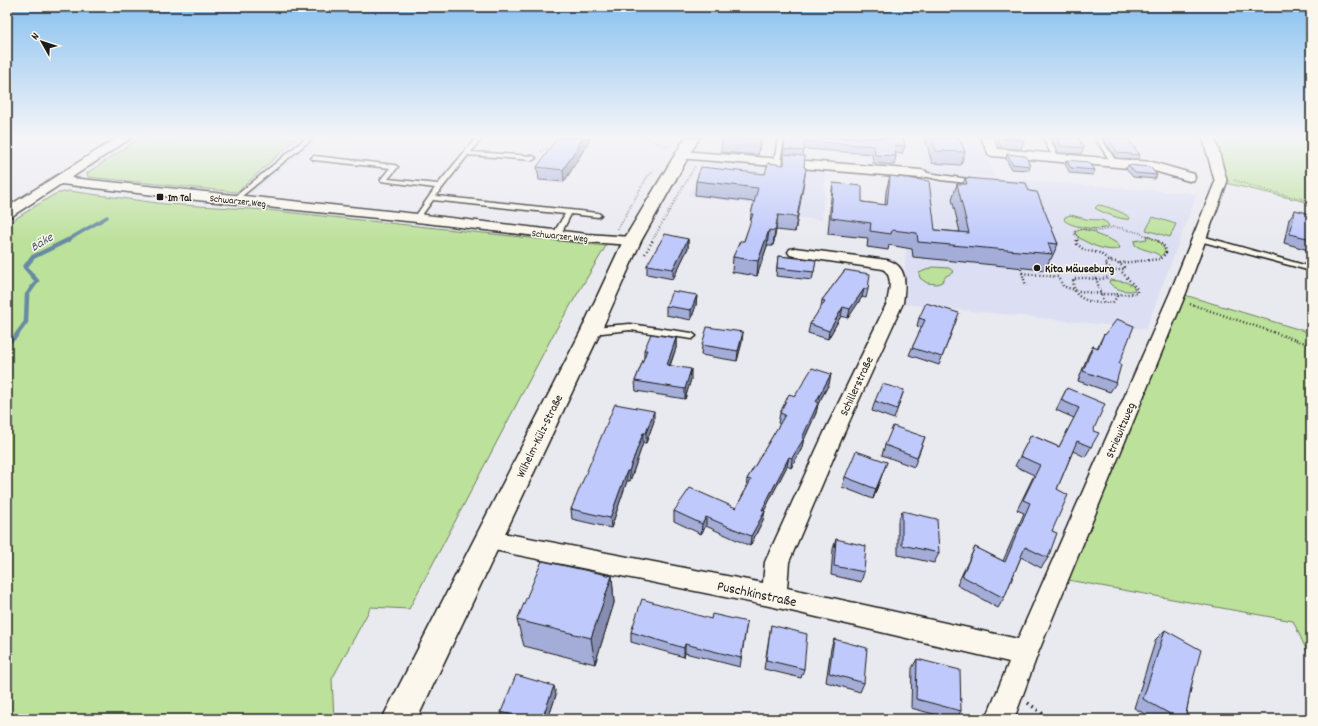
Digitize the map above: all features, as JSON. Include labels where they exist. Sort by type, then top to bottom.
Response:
[{"type":"street","points":[[7,212],[71,172]]},
{"type":"street","name":"Wilhelm-Külz-Straße","points":[[399,719],[592,330],[632,241],[667,172]]},
{"type":"street","points":[[893,172],[921,174]]},
{"type":"street","points":[[1172,172],[1189,177]]},
{"type":"street","points":[[1218,172],[1221,182]]},
{"type":"street","name":"Schwarzer Weg","points":[[58,180],[234,200],[632,241]]},
{"type":"street","name":"Striewitzweg","points":[[1000,719],[1025,654],[1176,299],[1221,182]]},
{"type":"street","name":"Schillerstraße","points":[[774,596],[777,562],[834,433],[892,309],[898,282],[895,271],[887,264],[795,252]]},
{"type":"street","name":"Puschkinstraße","points":[[487,540],[774,596],[1025,654]]},
{"type":"lane","points":[[234,200],[268,172]]},
{"type":"lane","points":[[390,172],[383,180],[439,186]]},
{"type":"lane","points":[[417,218],[451,172]]},
{"type":"lane","points":[[921,174],[941,178],[986,182]]},
{"type":"lane","points":[[431,198],[598,215]]},
{"type":"lane","points":[[557,234],[569,212]]},
{"type":"lane","points":[[1200,235],[1311,262]]},
{"type":"lane","points":[[1200,235],[1311,269]]},
{"type":"lane","points":[[592,330],[603,331],[620,327],[630,327],[692,336]]},
{"type":"path","points":[[1221,182],[1230,179],[1268,191],[1311,201]]},
{"type":"path","points":[[1113,227],[1124,229],[1154,238],[1163,245],[1166,253],[1161,260],[1120,263],[1111,261],[1099,253],[1079,246],[1076,240],[1079,238],[1074,233],[1075,230],[1080,228],[1103,231],[1113,227]]},
{"type":"path","points":[[1022,273],[1058,277],[1060,284],[1074,289],[1135,294],[1138,291],[1121,271],[1110,269],[1106,266],[1105,263],[1111,261]]},
{"type":"path","points":[[1120,263],[1125,268],[1121,271]]},
{"type":"path","points":[[1021,269],[1026,286]]},
{"type":"path","points":[[1110,269],[1110,277],[1107,279],[1075,278],[1073,280],[1074,289],[1076,293],[1085,299],[1104,304],[1113,302],[1117,297],[1117,293]]},
{"type":"path","points":[[1096,278],[1104,304]]},
{"type":"path","points":[[1176,299],[1311,345]]},
{"type":"path","points":[[1010,691],[1050,719]]},
{"type":"shaded area","points":[[259,172],[278,172],[252,193],[237,192]]},
{"type":"shaded area","points":[[701,172],[826,172],[822,220],[752,213],[754,205],[688,196]]},
{"type":"shaded area","name":"Kita Mäuseburg","points":[[925,172],[993,172],[995,177],[958,175],[1197,194],[1146,329],[903,304],[907,229],[929,231],[921,174]]},
{"type":"green space","points":[[259,172],[237,192],[88,177],[87,173]]},
{"type":"green space","points":[[1218,172],[1311,172],[1311,203],[1221,182]]},
{"type":"green space","points":[[69,191],[165,204],[266,210],[606,246],[554,333],[409,609],[371,607],[332,679],[334,719],[7,719],[7,224],[55,194]]},
{"type":"green space","points":[[1098,205],[1121,212],[1130,219],[1102,212],[1095,208]]},
{"type":"green space","points":[[1070,215],[1086,219],[1102,220],[1109,226],[1100,229],[1079,227],[1067,223],[1064,220],[1065,217]]},
{"type":"green space","points":[[1153,217],[1176,224],[1170,237],[1146,230]]},
{"type":"green space","points":[[1081,229],[1096,232],[1096,234],[1119,245],[1120,248],[1110,250],[1097,247],[1076,235],[1075,232]]},
{"type":"green space","points":[[1146,235],[1158,241],[1162,245],[1165,251],[1161,257],[1135,245],[1134,241],[1147,239]]},
{"type":"green space","points":[[933,267],[949,268],[954,272],[946,276],[942,282],[937,284],[927,283],[920,278],[919,273]]},
{"type":"green space","points":[[1110,280],[1126,282],[1133,286],[1135,290],[1124,291],[1114,287],[1109,282]]},
{"type":"green space","points":[[1178,293],[1311,333],[1311,660],[1293,621],[1057,578]]},
{"type":"building","points":[[699,172],[746,172],[765,174],[766,172],[805,172],[797,217],[778,215],[775,231],[769,230],[758,261],[733,257],[740,241],[744,241],[753,214],[751,214],[758,188],[696,181]]},
{"type":"building","points":[[1134,172],[1154,172],[1157,175]]},
{"type":"building","points":[[890,176],[929,181],[935,230],[969,233],[957,184],[967,184],[965,178],[1026,183],[1029,191],[1037,192],[1058,244],[1048,243],[1052,254],[918,242],[917,233],[892,230],[891,234],[870,231],[871,223],[831,218],[833,183],[862,186],[862,202],[887,205]]},
{"type":"building","points":[[1295,210],[1311,214],[1311,239],[1290,234]]},
{"type":"building","points":[[665,234],[688,239],[673,269],[647,265]]},
{"type":"building","points":[[778,256],[816,260],[814,272],[777,268]]},
{"type":"building","points":[[845,270],[870,274],[868,289],[864,289],[850,309],[843,307],[829,331],[810,324],[825,301],[822,300]]},
{"type":"building","points":[[672,291],[697,295],[691,310],[666,306]]},
{"type":"building","points":[[926,303],[959,313],[942,357],[912,348],[925,320],[919,318]]},
{"type":"building","points":[[1117,319],[1134,326],[1119,364],[1121,365],[1116,383],[1083,371],[1093,346],[1098,348],[1104,334],[1105,335]]},
{"type":"building","points":[[707,327],[743,332],[738,351],[702,345]]},
{"type":"building","points":[[651,334],[676,338],[667,365],[691,369],[685,389],[635,381],[647,350],[644,350]]},
{"type":"building","points":[[812,368],[831,374],[816,402],[818,403],[802,438],[804,438],[792,458],[789,457],[762,510],[765,511],[751,536],[706,517],[702,524],[674,511],[690,488],[736,508],[751,480],[747,479],[785,415],[780,413],[789,394],[795,396]]},
{"type":"building","points":[[882,384],[904,390],[897,409],[875,401]]},
{"type":"building","points":[[1067,388],[1105,404],[1093,431],[1099,433],[1091,447],[1077,441],[1057,489],[1068,495],[1052,531],[1057,533],[1048,558],[1025,547],[1004,598],[962,576],[975,547],[1005,562],[1030,503],[1023,500],[1040,465],[1020,456],[1031,435],[1059,447],[1079,408],[1061,400]]},
{"type":"building","points":[[615,404],[654,411],[646,433],[643,433],[629,471],[627,471],[610,518],[571,509]]},
{"type":"building","points":[[893,426],[925,437],[917,457],[885,445]]},
{"type":"building","points":[[856,451],[887,462],[876,489],[845,477]]},
{"type":"building","points":[[902,511],[937,519],[939,553],[902,545]]},
{"type":"building","points":[[836,539],[866,546],[864,572],[834,566]]},
{"type":"building","points":[[542,561],[612,576],[591,638],[517,620]]},
{"type":"building","points":[[642,599],[711,619],[712,614],[747,622],[741,658],[685,644],[684,648],[631,632]]},
{"type":"building","points":[[771,625],[807,634],[804,669],[766,660]]},
{"type":"building","points":[[1165,630],[1201,650],[1192,683],[1185,719],[1179,719],[1143,699]]},
{"type":"building","points":[[834,639],[867,648],[864,683],[829,673]]},
{"type":"building","points":[[917,659],[960,670],[961,711],[916,699]]},
{"type":"building","points":[[516,675],[554,686],[542,719],[527,719],[501,712]]},
{"type":"waterway","name":"Bäke","points":[[66,241],[107,217]]},
{"type":"waterway","name":"Bäke","points":[[7,343],[15,337],[26,322],[27,295],[37,281],[25,267],[33,257],[66,241]]},
{"type":"place","name":"Im Tal","points":[[160,197]]},
{"type":"place","name":"Kita Mäuseburg","points":[[1037,268]]}]
